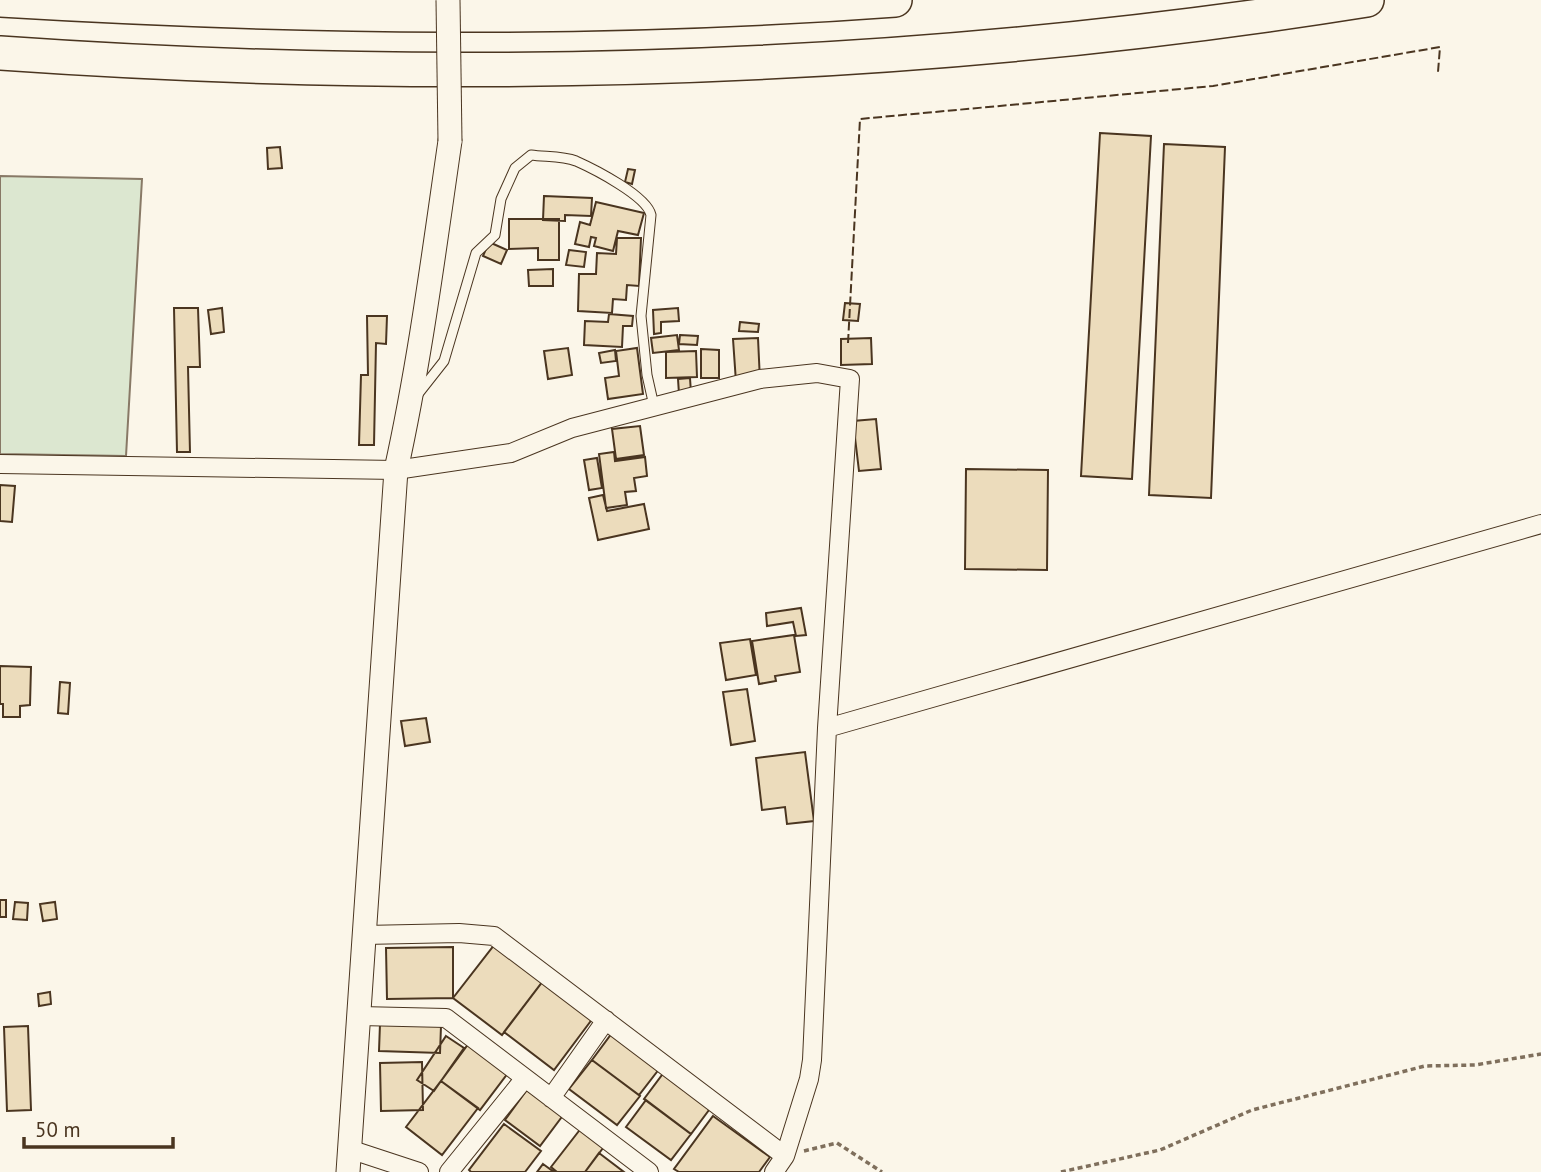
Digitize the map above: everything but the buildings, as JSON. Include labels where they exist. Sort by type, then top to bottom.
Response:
[{"type":"highway","points":[[0,0],[323,14],[490,16],[672,14],[894,0]]},
{"type":"highway","points":[[0,53],[341,69],[536,70],[745,63],[885,56],[1021,44],[1198,24],[1367,0]]},
{"type":"street","points":[[348,1172],[396,470],[411,403],[450,141],[448,0]]},
{"type":"street","points":[[0,464],[396,470],[511,453],[572,428],[760,379],[817,373],[850,379],[827,728],[812,1060],[785,1156],[774,1172]]},
{"type":"street","points":[[827,728],[1541,524]]},
{"type":"street","points":[[364,935],[459,933],[494,936],[785,1156]]},
{"type":"street","points":[[360,1016],[446,1018],[649,1172]]},
{"type":"street","points":[[551,1098],[606,1020]]},
{"type":"street","points":[[449,1172],[526,1078]]},
{"type":"street","points":[[349,1149],[419,1172]]},
{"type":"lane","points":[[411,403],[444,361],[476,253],[495,235],[501,199],[515,168],[531,155],[574,160],[627,190],[649,207],[651,215],[641,316],[647,375],[654,407]]},
{"type":"path","points":[[1061,1172],[1160,1150],[1252,1110],[1425,1066],[1475,1065],[1541,1054]]},
{"type":"path","points":[[785,1156],[837,1143],[883,1172]]},
{"type":"green space","points":[[0,176],[142,179],[126,456],[0,454]]},
{"type":"fence","points":[[848,343],[860,119],[1213,86],[1440,47],[1438,72]]}]
